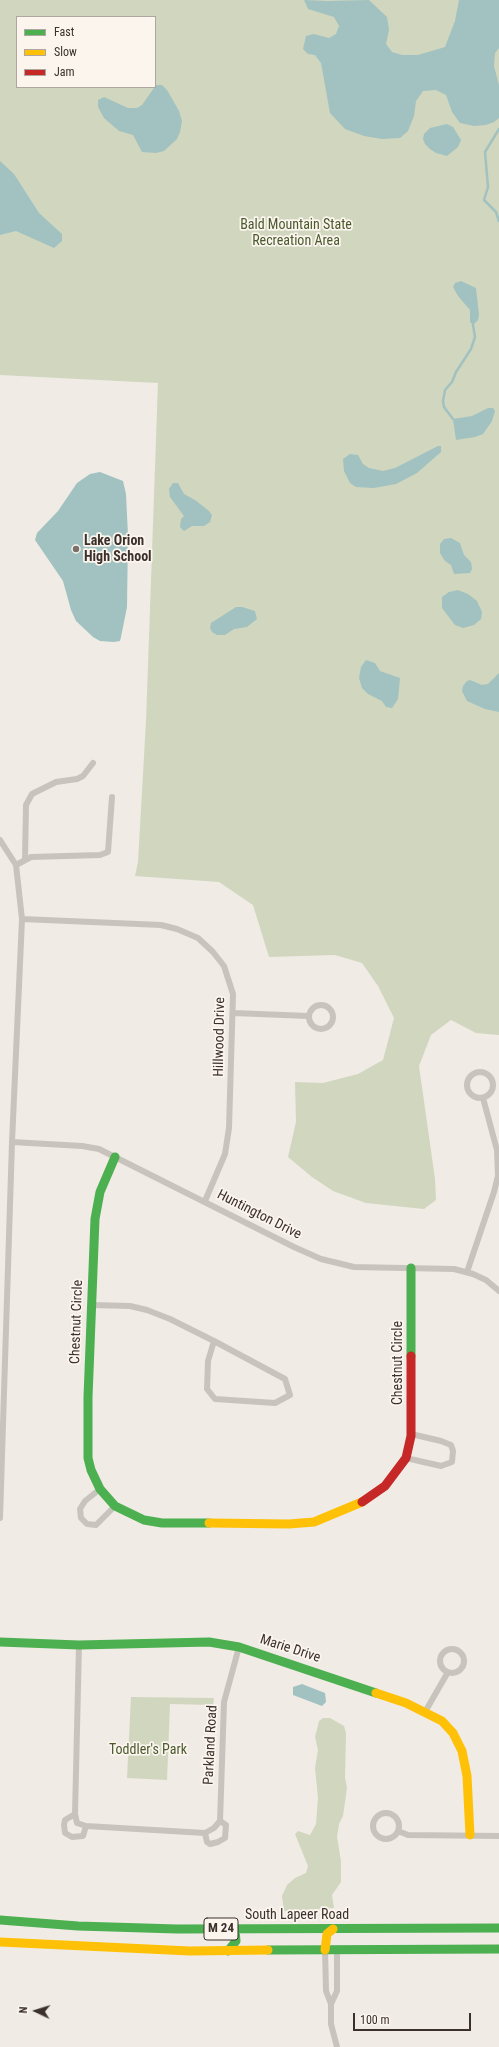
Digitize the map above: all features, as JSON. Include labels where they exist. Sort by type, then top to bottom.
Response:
[{"type":"street","points":[[25,860],[26,805],[32,794],[56,782],[77,779],[83,776],[93,763]]},
{"type":"street","points":[[16,865],[31,857],[100,855],[108,852],[112,797]]},
{"type":"street","points":[[0,840],[16,865],[22,919],[12,1142],[0,1518]]},
{"type":"street","name":"Hillwood Drive","points":[[22,919],[161,925],[177,929],[198,938],[213,952],[224,966],[234,994],[229,1128],[225,1154],[205,1202]]},
{"type":"street","points":[[322,1004],[330,1009],[333,1018],[329,1026],[320,1029],[311,1025],[308,1016],[313,1007],[322,1004]]},
{"type":"street","points":[[234,1013],[308,1016]]},
{"type":"street","points":[[477,1072],[487,1073],[493,1081],[492,1092],[483,1098],[473,1096],[467,1088],[469,1078],[477,1072]]},
{"type":"street","points":[[467,1272],[498,1176],[497,1150],[483,1098]]},
{"type":"street","name":"Huntington Drive","points":[[12,1142],[82,1146],[99,1149],[294,1247],[321,1259],[354,1267],[454,1268],[486,1280],[499,1291]]},
{"type":"street","name":"Chestnut Circle","points":[[115,1157],[103,1181],[96,1214],[87,1440],[91,1470],[100,1489],[115,1506],[144,1520],[162,1523],[289,1524],[314,1522],[332,1516],[366,1500],[385,1486],[406,1458],[411,1434],[412,1268]]},
{"type":"street","points":[[92,1305],[130,1306],[170,1318],[214,1341],[285,1379],[290,1395],[275,1403],[215,1399],[207,1389],[208,1361],[214,1341]]},
{"type":"street","points":[[406,1458],[441,1466],[452,1462],[453,1452],[451,1445],[441,1441],[411,1434]]},
{"type":"street","points":[[100,1489],[85,1501],[80,1509],[81,1518],[86,1524],[96,1525],[115,1506]]},
{"type":"street","name":"Marie Drive","points":[[0,1642],[79,1645],[209,1642],[239,1647],[406,1703],[442,1721],[453,1733],[462,1751],[467,1776],[470,1835]]},
{"type":"street","points":[[79,1645],[75,1814],[77,1824],[86,1826],[205,1833],[214,1828],[220,1821]]},
{"type":"street","name":"Parkland Road","points":[[205,1833],[207,1842],[210,1844],[214,1844],[225,1838],[226,1825],[220,1821],[224,1702],[239,1647]]},
{"type":"street","points":[[425,1712],[448,1672]]},
{"type":"street","points":[[75,1814],[65,1820],[65,1833],[72,1837],[83,1836],[86,1826]]},
{"type":"street","points":[[380,1814],[392,1814],[399,1823],[398,1831],[389,1838],[381,1837],[375,1832],[374,1820],[380,1814]]},
{"type":"street","points":[[398,1831],[408,1835],[499,1836]]},
{"type":"street","name":"South Lapeer Road","points":[[0,1920],[121,1928],[499,1928]]},
{"type":"street","points":[[228,1951],[236,1941],[235,1929]]},
{"type":"street","points":[[333,1929],[327,1934],[325,1950],[326,1991],[331,2004],[331,2024],[337,2047]]},
{"type":"street","name":"M 24","points":[[0,1942],[126,1950],[228,1951],[499,1949]]},
{"type":"street","points":[[331,2004],[337,1991],[337,1950]]},
{"type":"green space","name":"Bald Mountain State Recreation Area","points":[[0,0],[499,0],[499,1035],[476,1033],[451,1020],[431,1035],[419,1066],[435,1179],[436,1200],[424,1209],[366,1203],[333,1191],[312,1177],[288,1157],[296,1122],[295,1082],[323,1083],[358,1074],[383,1060],[394,1018],[378,986],[362,963],[335,955],[269,957],[253,905],[219,882],[135,876],[138,862],[146,721],[158,383],[0,375]]},
{"type":"green space","name":"Toddler's Park","points":[[131,1697],[214,1698],[213,1705],[170,1704],[167,1780],[127,1778]]},
{"type":"green space","points":[[323,1718],[330,1718],[344,1726],[346,1733],[345,1778],[347,1788],[343,1816],[339,1824],[337,1837],[341,1861],[341,1882],[332,1895],[334,1908],[284,1911],[282,1896],[287,1885],[295,1878],[306,1873],[308,1866],[295,1834],[298,1831],[310,1835],[316,1824],[318,1798],[315,1768],[318,1750],[315,1737],[319,1721]]},
{"type":"water","points":[[304,0],[369,0],[387,17],[389,30],[386,44],[392,52],[402,55],[418,55],[445,47],[455,21],[459,0],[499,0],[499,48],[495,53],[494,66],[499,85],[499,118],[486,125],[474,126],[460,123],[452,112],[446,95],[436,90],[423,91],[416,101],[414,116],[408,131],[400,138],[382,139],[364,136],[345,129],[330,113],[321,63],[315,55],[308,54],[303,49],[306,36],[314,34],[329,38],[336,34],[339,26],[334,17],[308,9]]},
{"type":"water","points":[[156,85],[162,85],[167,90],[179,111],[182,121],[180,132],[177,139],[164,151],[156,153],[142,152],[133,135],[119,131],[104,118],[98,107],[98,100],[104,97],[128,108],[137,108],[142,105],[154,88],[156,88]]},
{"type":"water","points":[[447,124],[453,127],[461,140],[458,147],[447,156],[436,153],[430,149],[425,144],[423,139],[424,134],[430,128]]},
{"type":"water","points":[[0,161],[14,174],[39,213],[62,234],[62,241],[54,248],[16,231],[0,235]]},
{"type":"water","points":[[461,281],[476,288],[479,315],[478,320],[473,325],[470,322],[470,310],[458,296],[453,287],[455,283]]},
{"type":"water","points":[[488,408],[493,408],[495,411],[492,421],[483,434],[456,440],[453,419],[472,416]]},
{"type":"water","points":[[438,446],[441,446],[441,452],[417,473],[396,484],[374,488],[356,487],[350,483],[344,471],[343,459],[350,454],[358,455],[363,464],[369,468],[383,471],[395,468]]},
{"type":"water","points":[[100,472],[123,481],[126,494],[128,535],[127,607],[120,641],[114,642],[100,641],[93,637],[76,621],[71,610],[63,581],[35,540],[37,533],[58,511],[77,483],[90,474]]},
{"type":"water","points":[[173,483],[178,483],[184,494],[195,500],[209,511],[212,515],[210,522],[204,526],[192,526],[184,531],[180,527],[181,519],[184,516],[170,497],[169,489]]},
{"type":"water","points":[[451,538],[460,543],[464,555],[471,562],[472,569],[470,573],[454,574],[451,565],[445,561],[440,553],[440,544],[444,539]]},
{"type":"water","points":[[458,590],[468,594],[477,601],[482,612],[481,619],[474,625],[463,628],[455,625],[442,608],[442,597],[449,592]]},
{"type":"water","points":[[236,607],[242,607],[255,611],[257,619],[247,627],[234,629],[225,635],[217,635],[212,632],[210,628],[211,623]]},
{"type":"water","points":[[366,660],[375,663],[380,671],[400,678],[398,699],[392,708],[386,707],[382,701],[368,694],[362,688],[359,678],[361,667]]},
{"type":"water","points":[[499,673],[499,712],[485,709],[467,701],[462,691],[463,686],[467,681],[470,680],[482,685],[488,684]]},
{"type":"water","points":[[302,1684],[325,1693],[326,1702],[322,1706],[293,1695],[293,1687]]},
{"type":"waterway","points":[[499,129],[485,152],[488,187],[484,200],[496,212],[499,221]]},
{"type":"waterway","points":[[453,419],[444,407],[443,401],[445,390],[452,382],[456,372],[471,349],[475,337],[473,325]]},
{"type":"traffic: fast","points":[[115,1157],[100,1192],[95,1219],[88,1397],[88,1458],[91,1470],[100,1489],[115,1506],[144,1520],[162,1523],[209,1523]]},
{"type":"traffic: fast","points":[[411,1268],[411,1356]]},
{"type":"traffic: fast","points":[[0,1642],[79,1645],[209,1642],[239,1647],[376,1693]]},
{"type":"traffic: fast","points":[[0,1920],[78,1926],[177,1929],[499,1928]]},
{"type":"traffic: fast","points":[[228,1951],[236,1941],[235,1929]]},
{"type":"traffic: fast","points":[[268,1950],[499,1949]]},
{"type":"traffic: slow","points":[[209,1523],[289,1524],[314,1522],[362,1502]]},
{"type":"traffic: slow","points":[[376,1693],[406,1703],[442,1721],[453,1733],[462,1751],[467,1776],[470,1835]]},
{"type":"traffic: slow","points":[[325,1950],[327,1934],[333,1929]]},
{"type":"traffic: slow","points":[[0,1942],[190,1951],[268,1950]]},
{"type":"traffic: jam","points":[[362,1502],[385,1486],[406,1458],[411,1436],[411,1356]]},
{"type":"place","name":"Lake Orion High School","points":[[76,549]]}]
